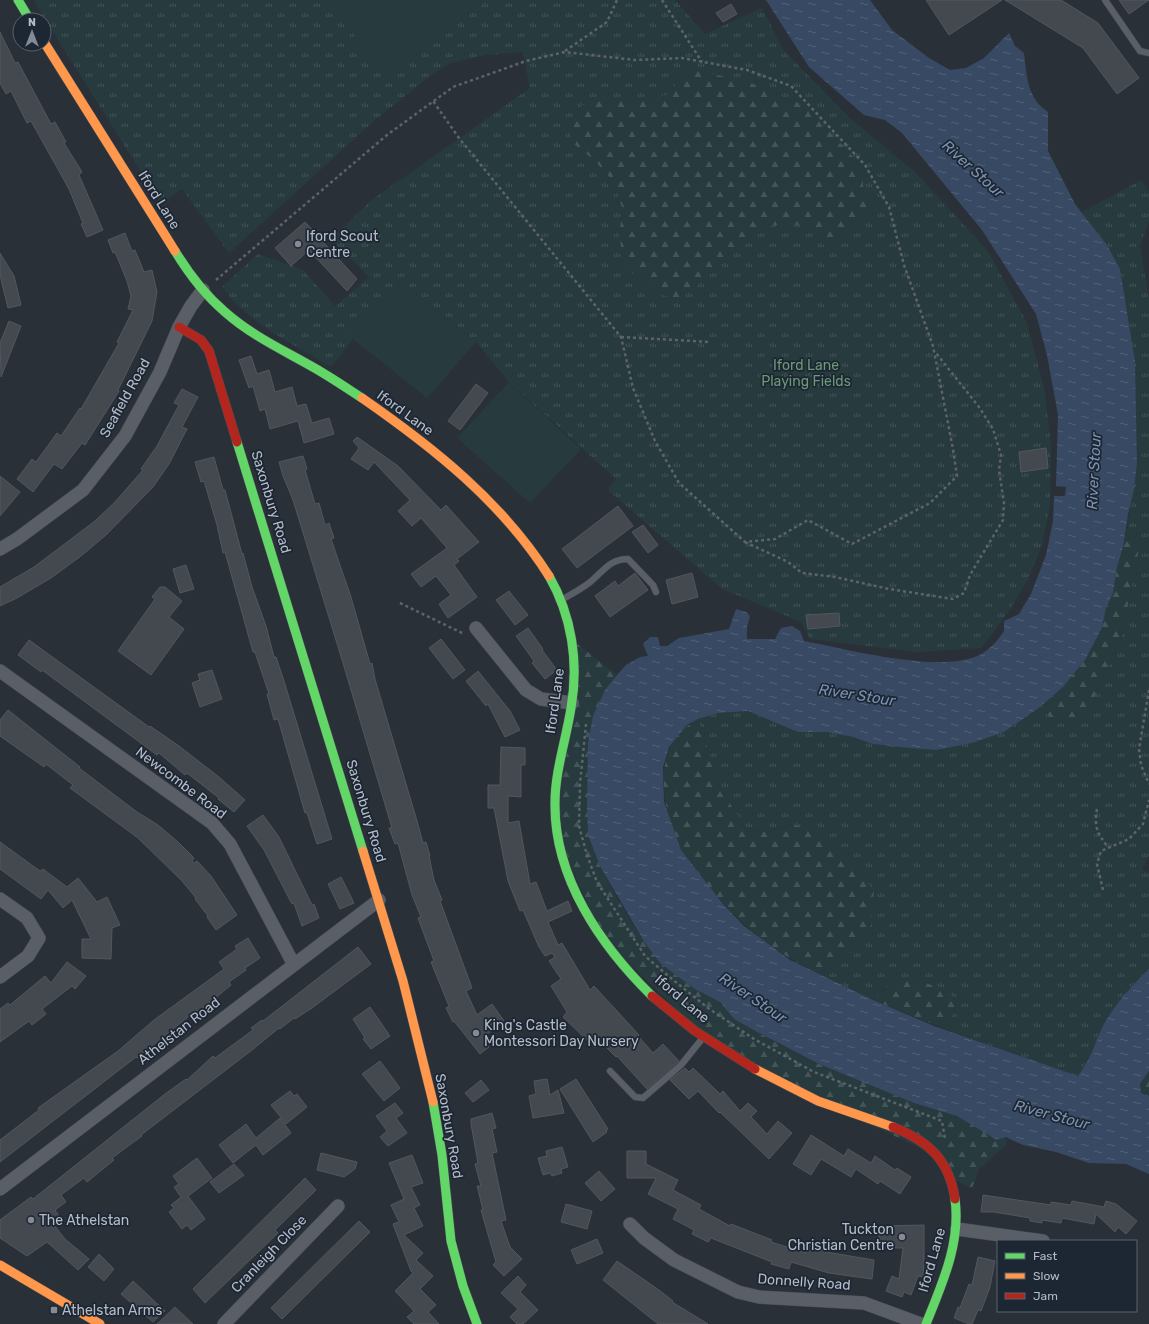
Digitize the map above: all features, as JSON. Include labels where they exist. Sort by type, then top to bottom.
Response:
[{"type":"street","points":[[18,0],[25,12]]},
{"type":"street","name":"Iford Lane","points":[[50,52],[183,263],[203,290],[228,315],[260,336],[335,380],[403,427],[459,471],[491,502],[523,540],[553,583],[569,626],[575,662],[572,703],[557,781],[555,812],[558,837],[565,866],[578,898],[603,938],[634,976],[673,1013],[704,1036],[771,1078],[819,1101],[910,1134],[928,1144],[940,1157],[950,1178],[957,1199],[957,1229],[948,1268],[926,1324]]},
{"type":"street","name":"Seafield Road","points":[[0,549],[17,539],[83,490],[125,436],[160,372],[179,327],[191,306],[203,290]]},
{"type":"street","name":"Saxonbury Road","points":[[179,327],[201,340],[209,351],[379,900],[403,981],[434,1108],[442,1155],[452,1242],[462,1286],[477,1324]]},
{"type":"street","points":[[476,628],[526,690],[541,699],[572,703]]},
{"type":"street","name":"Newcombe Road","points":[[0,671],[212,823],[230,844],[293,964]]},
{"type":"street","points":[[0,899],[27,918],[39,938],[28,956],[0,976]]},
{"type":"street","name":"Athelstan Road","points":[[0,1189],[293,964],[379,900]]},
{"type":"street","name":"Cranleigh Close","points":[[224,1324],[338,1206]]},
{"type":"street","name":"Donnelly Road","points":[[630,1224],[644,1238],[674,1260],[738,1292],[759,1296],[864,1303],[921,1324]]},
{"type":"street","points":[[957,1229],[1036,1240]]},
{"type":"street","points":[[0,1265],[100,1324]]},
{"type":"lane","points":[[1105,0],[1140,51],[1149,53]]},
{"type":"lane","points":[[560,601],[590,582],[618,559],[628,559],[653,585],[656,592]]},
{"type":"lane","points":[[610,1071],[635,1097],[643,1098],[681,1065],[704,1036]]},
{"type":"path","points":[[565,52],[607,22],[617,0]]},
{"type":"path","points":[[662,0],[703,62]]},
{"type":"path","points":[[203,290],[387,135],[453,86],[526,61],[565,52],[635,60],[682,58],[746,70],[791,86],[865,165],[889,207],[904,265],[934,351],[954,449],[957,476],[930,503],[852,544],[808,520],[775,539],[745,542]]},
{"type":"path","points":[[433,101],[459,138],[621,337],[633,388],[655,441],[679,483],[745,542],[788,562],[802,573],[835,577],[889,589],[953,599],[964,593],[970,575],[1003,520],[1004,503],[999,470],[1001,455],[993,429],[979,407],[934,351]]},
{"type":"path","points":[[621,337],[710,342]]},
{"type":"path","points":[[400,604],[462,633],[476,628]]},
{"type":"path","points":[[1149,690],[1139,749],[1141,765],[1149,784]]},
{"type":"path","points":[[586,720],[579,826],[587,855],[597,882],[645,956],[708,1008],[761,1043],[814,1072],[942,1121],[945,1142]]},
{"type":"path","points":[[1103,890],[1097,864],[1102,851],[1108,847],[1129,839],[1143,824],[1149,800]]},
{"type":"path","points":[[1097,809],[1097,833],[1108,847]]},
{"type":"green space","name":"Iford Lane Playing Fields","points":[[33,0],[675,0],[705,34],[762,8],[784,51],[850,118],[915,172],[988,251],[1027,323],[1045,392],[1051,446],[1050,506],[1042,545],[1029,578],[1005,617],[981,648],[918,652],[810,639],[801,622],[722,589],[608,490],[616,479],[509,382],[476,342],[399,280],[331,367],[286,341],[258,322],[245,312],[222,287],[258,254],[303,270],[335,306],[369,277],[331,239],[373,199],[530,88],[523,52],[486,55],[451,63],[434,73],[375,120],[229,253],[182,189],[161,204],[52,30],[52,12],[41,12]]},
{"type":"green space","points":[[328,0],[488,0],[385,77]]},
{"type":"green space","points":[[693,69],[751,83],[801,104],[816,117],[855,159],[863,173],[863,186],[874,206],[868,216],[851,228],[831,250],[820,241],[812,228],[805,226],[782,224],[767,226],[753,231],[748,241],[731,250],[712,267],[704,280],[680,298],[664,296],[624,267],[619,233],[623,210],[612,180],[594,160],[573,143],[568,128],[574,111],[588,102],[603,97],[622,97],[647,100],[673,93],[675,84],[681,75]]},
{"type":"green space","points":[[1141,180],[1149,191],[1149,221],[1140,246],[1149,298],[1149,856],[1142,869],[1149,873],[1149,969],[1119,1002],[1109,1016],[1078,1077],[945,1029],[960,1001],[895,979],[873,1000],[819,974],[851,953],[792,824],[768,832],[747,831],[721,789],[698,719],[718,713],[748,711],[798,732],[827,732],[853,737],[873,744],[936,750],[1004,732],[1040,707],[1054,720],[1090,708],[1122,635],[1141,539],[1126,535],[1137,464],[1135,361],[1120,269],[1107,245],[1082,212]]},
{"type":"green space","points":[[399,280],[476,342],[427,398],[349,336]]},
{"type":"green space","points":[[509,382],[581,449],[530,503],[457,438]]},
{"type":"green space","points":[[1126,535],[1141,539],[1122,635],[1090,708],[1072,719],[1053,720],[1040,707],[1063,687],[1085,660],[1102,628],[1106,608],[1113,593],[1117,567]]},
{"type":"green space","points":[[571,639],[617,675],[605,690],[588,743],[588,835],[600,866],[620,903],[645,943],[661,964],[695,989],[720,1002],[734,1019],[784,1047],[819,1064],[914,1103],[957,1116],[997,1140],[1006,1137],[1007,1144],[979,1169],[972,1188],[950,1178],[940,1157],[819,1101],[704,1036],[603,938],[558,837]]},
{"type":"green space","points":[[698,719],[721,789],[747,831],[768,832],[792,824],[818,832],[832,842],[874,890],[870,929],[851,953],[819,974],[771,946],[743,923],[717,897],[683,855],[672,827],[665,800],[665,763],[667,754],[676,738],[682,731]]},
{"type":"green space","points":[[895,979],[930,984],[960,1001],[945,1029],[873,1000]]},
{"type":"green space","points":[[1149,1071],[1149,1096],[1141,1093],[1140,1084]]},
{"type":"water","name":"River Stour","points":[[766,0],[870,0],[892,30],[929,58],[950,70],[966,68],[984,58],[1009,33],[1015,46],[1024,53],[1027,79],[1032,94],[1041,106],[1048,112],[1048,151],[1075,204],[1107,245],[1120,269],[1135,361],[1137,464],[1134,489],[1123,547],[1117,567],[1113,593],[1106,608],[1102,628],[1085,660],[1063,687],[1040,707],[1004,732],[972,743],[936,750],[873,744],[853,737],[827,732],[798,732],[748,711],[718,713],[698,719],[687,725],[669,747],[663,767],[664,802],[681,850],[723,904],[744,926],[790,960],[873,1000],[934,1026],[1078,1076],[1086,1064],[1109,1016],[1136,981],[1149,969],[1149,1071],[1140,1084],[1141,1093],[1149,1096],[1149,1174],[1126,1164],[1089,1163],[1056,1152],[1023,1145],[1006,1137],[997,1140],[957,1116],[914,1103],[819,1064],[734,1019],[720,1002],[695,989],[661,964],[645,943],[600,866],[588,835],[588,743],[593,716],[605,690],[626,665],[640,657],[648,656],[643,644],[650,637],[658,637],[660,646],[667,646],[679,638],[729,629],[736,609],[746,612],[750,616],[747,627],[747,639],[775,639],[781,628],[792,626],[800,631],[804,641],[896,659],[945,662],[966,659],[983,653],[989,649],[1004,631],[1004,621],[1019,614],[1031,594],[1046,555],[1053,521],[1054,496],[1065,496],[1066,487],[1056,486],[1058,415],[1047,355],[1036,314],[982,230],[902,133],[885,120],[864,115],[809,67]]},
{"type":"building","points":[[926,0],[1002,0],[949,35]]},
{"type":"building","points":[[1005,0],[1061,0],[1098,23],[1139,78],[1117,94],[1083,48]]},
{"type":"building","points":[[1119,0],[1149,0],[1129,14]]},
{"type":"building","points":[[731,4],[737,14],[723,22],[716,13]]},
{"type":"building","points":[[0,32],[15,63],[18,62],[51,124],[55,122],[66,142],[64,143],[82,172],[79,175],[103,230],[87,237],[69,189],[31,121],[27,123],[11,91],[6,94],[0,83]]},
{"type":"building","points":[[305,222],[357,279],[347,291],[309,250],[291,266],[275,248]]},
{"type":"building","points":[[125,233],[132,251],[135,250],[144,272],[152,270],[157,292],[152,321],[118,390],[119,391],[85,445],[82,443],[62,469],[54,464],[33,492],[17,479],[32,459],[36,462],[57,433],[61,436],[80,408],[81,409],[119,343],[117,342],[133,310],[128,309],[131,296],[127,281],[115,252],[113,253],[108,240]]},
{"type":"building","points":[[0,253],[14,276],[21,305],[8,308],[0,275]]},
{"type":"building","points":[[9,321],[21,326],[1,377],[0,343]]},
{"type":"building","points":[[251,356],[257,374],[269,370],[275,392],[292,387],[297,406],[306,404],[312,423],[329,418],[334,434],[304,443],[298,421],[270,429],[265,409],[260,411],[253,386],[249,388],[239,360]]},
{"type":"building","points":[[476,384],[488,393],[460,430],[448,421]]},
{"type":"building","points":[[182,389],[198,397],[182,427],[187,429],[169,464],[153,487],[106,535],[81,556],[51,578],[0,606],[0,587],[34,567],[95,521],[115,502],[143,470],[141,469],[157,446],[179,405],[174,403]]},
{"type":"building","points":[[357,437],[398,466],[441,510],[446,505],[479,542],[457,559],[459,561],[454,565],[477,597],[448,618],[439,604],[451,595],[436,576],[421,587],[411,574],[447,548],[421,518],[412,526],[398,511],[410,500],[374,462],[368,470],[351,459],[359,448],[353,441]]},
{"type":"building","points":[[1046,448],[1048,468],[1021,472],[1019,452]]},
{"type":"building","points":[[303,456],[307,469],[305,470],[315,504],[319,503],[325,525],[329,523],[334,538],[331,539],[351,597],[370,664],[372,663],[375,679],[423,843],[426,842],[434,880],[442,900],[440,901],[472,988],[466,991],[477,1015],[492,1004],[504,1021],[482,1038],[489,1047],[480,1054],[454,1021],[453,1022],[446,1008],[449,1006],[431,962],[434,961],[418,918],[421,917],[412,895],[398,843],[395,844],[389,828],[392,828],[343,663],[293,500],[283,476],[279,462]]},
{"type":"building","points":[[214,457],[223,490],[225,490],[252,587],[266,626],[274,657],[276,657],[284,681],[332,839],[317,844],[307,813],[305,813],[278,719],[274,720],[267,694],[269,694],[255,652],[253,652],[225,552],[223,553],[217,525],[204,481],[201,482],[195,462]]},
{"type":"building","points":[[0,476],[20,492],[0,516]]},
{"type":"building","points":[[618,506],[633,526],[577,568],[562,549]]},
{"type":"building","points":[[643,525],[658,545],[648,553],[632,532]]},
{"type":"building","points":[[186,565],[194,589],[180,593],[173,569]]},
{"type":"building","points":[[635,573],[648,590],[610,617],[595,596],[615,581],[618,586]]},
{"type":"building","points":[[692,573],[698,597],[672,604],[666,580]]},
{"type":"building","points":[[160,587],[165,587],[182,601],[169,617],[184,629],[151,675],[118,651],[155,599],[152,597]]},
{"type":"building","points":[[509,591],[528,615],[515,625],[496,600]]},
{"type":"building","points":[[839,613],[840,626],[808,629],[806,615]]},
{"type":"building","points":[[528,628],[557,670],[545,679],[532,663],[534,661],[516,636]]},
{"type":"building","points":[[441,639],[465,670],[453,679],[429,648]]},
{"type":"building","points":[[29,640],[149,727],[150,726],[179,746],[219,777],[245,800],[234,812],[187,773],[185,775],[159,753],[157,755],[42,670],[41,672],[18,655]]},
{"type":"building","points":[[212,670],[222,699],[200,707],[192,683],[200,680],[198,674]]},
{"type":"building","points":[[478,671],[510,711],[520,730],[505,737],[488,704],[486,706],[466,681]]},
{"type":"building","points":[[8,710],[80,767],[79,768],[137,812],[158,825],[178,842],[194,858],[192,861],[194,863],[197,861],[211,876],[237,915],[216,930],[207,917],[208,916],[195,899],[196,898],[182,881],[138,838],[70,788],[73,785],[46,764],[44,767],[0,736],[0,720]]},
{"type":"building","points":[[501,747],[525,748],[525,765],[521,765],[521,797],[508,796],[508,823],[519,821],[530,884],[536,882],[547,911],[568,901],[572,911],[548,922],[558,945],[562,943],[590,990],[594,986],[639,1035],[638,1036],[653,1053],[663,1044],[679,1061],[647,1089],[617,1056],[616,1057],[601,1042],[595,1048],[563,1017],[567,1012],[551,986],[561,979],[549,961],[555,957],[552,953],[545,956],[539,947],[523,910],[520,911],[508,881],[494,808],[488,808],[488,785],[500,785]]},
{"type":"building","points":[[263,815],[279,837],[312,905],[314,904],[319,918],[302,926],[294,903],[292,904],[264,850],[247,826]]},
{"type":"building","points":[[0,842],[40,871],[43,869],[67,887],[78,878],[97,902],[107,897],[120,925],[112,928],[111,959],[82,958],[82,939],[91,939],[72,900],[63,908],[48,890],[41,899],[0,869]]},
{"type":"building","points":[[341,877],[354,903],[340,909],[328,884]]},
{"type":"building","points":[[248,938],[260,958],[245,968],[246,970],[229,982],[231,985],[195,1015],[193,1013],[137,1058],[136,1057],[0,1162],[0,1140],[39,1110],[38,1108],[118,1051],[154,1020],[224,969],[219,962],[237,949],[235,946]]},
{"type":"building","points":[[358,947],[371,964],[312,1008],[295,1019],[294,1018],[280,1029],[279,1028],[112,1158],[114,1160],[87,1182],[84,1178],[61,1195],[66,1202],[55,1210],[61,1219],[54,1225],[65,1239],[89,1259],[78,1270],[47,1242],[27,1256],[0,1238],[0,1220],[31,1197],[33,1199],[165,1094],[186,1079],[187,1080],[213,1056],[215,1058],[253,1030],[251,1028],[262,1020],[263,1021]]},
{"type":"building","points":[[67,962],[86,976],[75,989],[72,986],[42,1009],[46,1014],[32,1025],[29,1021],[0,1042],[0,1009],[8,1003],[10,1005],[45,976],[51,983]]},
{"type":"building","points":[[370,1007],[390,1036],[371,1049],[363,1039],[365,1038],[353,1019]]},
{"type":"building","points":[[380,1061],[400,1088],[384,1101],[362,1074]]},
{"type":"building","points":[[685,1068],[689,1072],[693,1068],[720,1094],[723,1091],[740,1111],[748,1103],[757,1111],[751,1117],[767,1134],[778,1121],[792,1133],[769,1159],[720,1112],[719,1113],[698,1091],[689,1099],[670,1080]]},
{"type":"building","points":[[547,1079],[550,1095],[558,1090],[564,1113],[533,1118],[529,1096],[536,1094],[534,1081]]},
{"type":"building","points":[[576,1079],[608,1129],[606,1131],[607,1132],[593,1142],[560,1089]]},
{"type":"building","points":[[481,1080],[489,1090],[473,1102],[465,1093]]},
{"type":"building","points":[[290,1091],[294,1096],[297,1094],[307,1107],[286,1124],[271,1105]]},
{"type":"building","points":[[395,1103],[403,1113],[396,1118],[407,1133],[388,1146],[380,1137],[387,1131],[376,1116]]},
{"type":"building","points":[[492,1113],[496,1128],[492,1129],[497,1152],[492,1153],[506,1220],[501,1221],[510,1247],[522,1259],[504,1276],[493,1265],[496,1262],[481,1210],[483,1210],[477,1186],[481,1186],[475,1164],[478,1163],[471,1124],[471,1119]]},
{"type":"building","points":[[280,1118],[291,1133],[263,1155],[256,1145],[233,1163],[219,1145],[246,1124],[256,1138]]},
{"type":"building","points":[[811,1135],[844,1156],[848,1149],[871,1163],[875,1156],[895,1170],[897,1168],[911,1177],[900,1194],[880,1181],[878,1184],[856,1169],[851,1177],[821,1159],[811,1175],[793,1164]]},
{"type":"building","points":[[562,1147],[568,1167],[561,1169],[562,1173],[552,1176],[550,1173],[543,1175],[538,1158],[547,1156],[546,1151]]},
{"type":"building","points":[[627,1151],[646,1151],[646,1164],[678,1180],[673,1190],[701,1205],[699,1209],[730,1226],[731,1224],[772,1240],[771,1242],[806,1253],[808,1245],[826,1250],[826,1252],[874,1260],[872,1279],[829,1273],[791,1262],[789,1269],[771,1264],[772,1262],[711,1238],[708,1242],[692,1234],[694,1230],[673,1219],[678,1209],[648,1194],[656,1178],[627,1178]]},
{"type":"building","points":[[321,1153],[357,1162],[355,1169],[344,1177],[317,1170]]},
{"type":"building","points":[[412,1155],[423,1183],[411,1187],[420,1205],[414,1208],[423,1226],[404,1235],[423,1253],[416,1260],[433,1276],[420,1289],[436,1305],[428,1312],[439,1324],[414,1324],[407,1317],[414,1311],[395,1291],[413,1273],[393,1224],[399,1222],[391,1205],[404,1199],[389,1163]]},
{"type":"building","points":[[197,1158],[212,1178],[188,1196],[205,1219],[191,1230],[187,1225],[182,1229],[169,1212],[174,1208],[171,1205],[181,1197],[174,1187],[179,1184],[173,1176]]},
{"type":"building","points":[[234,1164],[244,1175],[219,1193],[210,1182]]},
{"type":"building","points":[[599,1171],[615,1189],[601,1201],[585,1183]]},
{"type":"building","points":[[305,1178],[316,1190],[275,1230],[278,1233],[205,1303],[193,1289]]},
{"type":"building","points":[[983,1195],[1051,1205],[1051,1202],[1071,1205],[1072,1201],[1104,1207],[1106,1201],[1116,1204],[1137,1221],[1126,1234],[1118,1227],[1115,1232],[1096,1214],[1094,1224],[1062,1218],[1061,1223],[1042,1220],[1042,1223],[1030,1221],[1030,1218],[994,1212],[981,1212]]},
{"type":"building","points":[[566,1204],[592,1211],[587,1229],[561,1222]]},
{"type":"building","points":[[359,1221],[370,1232],[282,1319],[271,1308]]},
{"type":"building","points":[[924,1225],[923,1277],[918,1276],[911,1295],[904,1292],[902,1297],[886,1291],[892,1276],[899,1279],[903,1248],[879,1248],[879,1226]]},
{"type":"building","points":[[597,1239],[603,1253],[577,1264],[571,1250]]},
{"type":"building","points":[[99,1254],[114,1269],[104,1281],[88,1267]]},
{"type":"building","points":[[978,1257],[995,1261],[990,1287],[981,1311],[978,1310],[972,1324],[969,1324],[954,1318],[958,1307],[960,1308],[969,1284],[972,1285]]},
{"type":"building","points":[[617,1261],[659,1290],[673,1301],[672,1302],[708,1324],[658,1324],[603,1280]]},
{"type":"building","points":[[518,1276],[526,1285],[520,1292],[538,1310],[523,1324],[517,1324],[510,1317],[518,1309],[501,1293]]},
{"type":"building","points":[[133,1281],[165,1311],[153,1322],[121,1294]]},
{"type":"building","points":[[175,1307],[193,1324],[157,1324]]},
{"type":"traffic: fast","points":[[18,0],[25,12]]},
{"type":"traffic: fast","points":[[175,251],[204,291],[245,328],[277,348],[318,370],[362,398]]},
{"type":"traffic: fast","points":[[237,442],[363,851]]},
{"type":"traffic: fast","points":[[549,576],[557,591],[568,623],[574,657],[573,691],[569,720],[555,791],[557,831],[563,858],[572,884],[584,909],[599,933],[615,955],[652,996]]},
{"type":"traffic: fast","points":[[433,1102],[442,1155],[451,1241],[463,1286],[477,1324]]},
{"type":"traffic: fast","points":[[926,1324],[944,1278],[953,1247],[956,1215],[955,1199]]},
{"type":"traffic: slow","points":[[50,52],[175,251]]},
{"type":"traffic: slow","points":[[362,398],[415,436],[465,478],[510,524],[549,576]]},
{"type":"traffic: slow","points":[[363,851],[403,981],[433,1102]]},
{"type":"traffic: slow","points":[[755,1069],[818,1101],[893,1127]]},
{"type":"traffic: slow","points":[[0,1265],[100,1324]]},
{"type":"traffic: jam","points":[[179,327],[201,340],[209,351],[237,442]]},
{"type":"traffic: jam","points":[[652,996],[695,1031],[755,1069]]},
{"type":"traffic: jam","points":[[893,1127],[917,1139],[935,1153],[948,1173],[955,1199]]},
{"type":"place","name":"Iford Scout Centre","points":[[298,244]]},
{"type":"place","name":"King's Castle Montessori Day Nursery","points":[[476,1033]]},
{"type":"place","name":"The Athelstan","points":[[31,1220]]},
{"type":"place","name":"Tuckton Christian Centre","points":[[902,1237]]},
{"type":"place","name":"Athelstan Arms","points":[[54,1310]]}]
